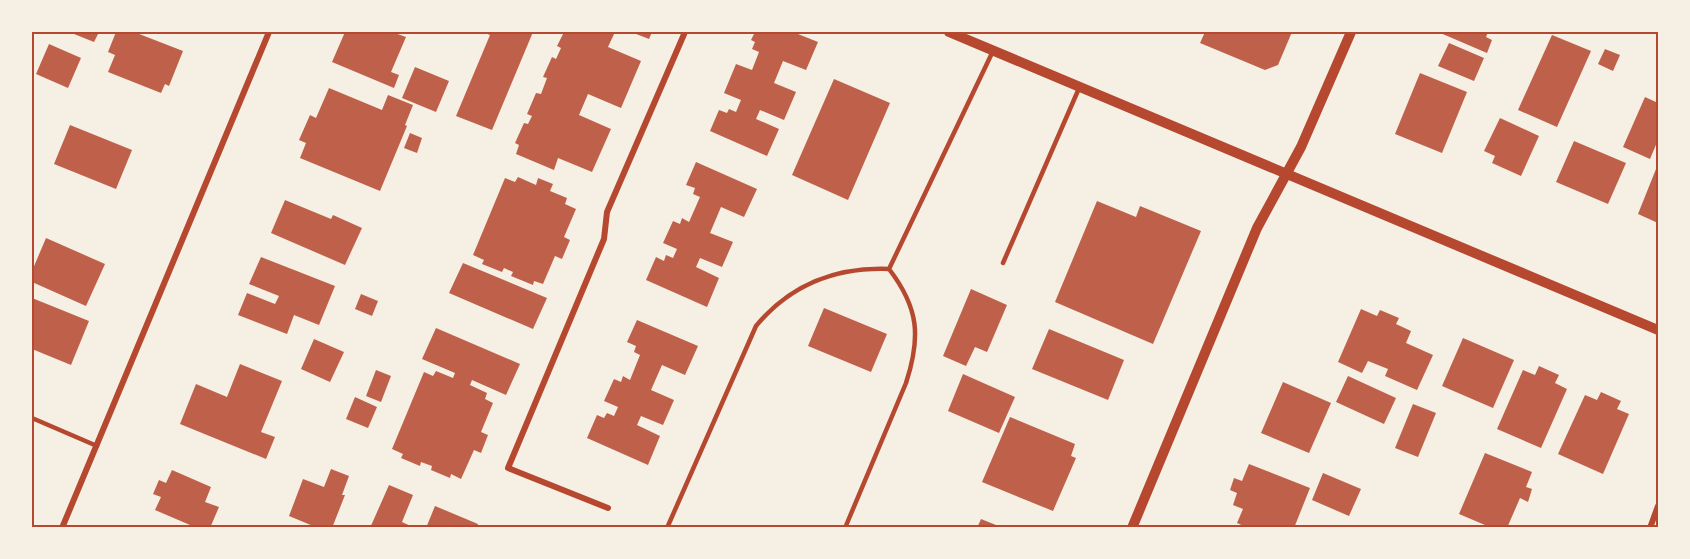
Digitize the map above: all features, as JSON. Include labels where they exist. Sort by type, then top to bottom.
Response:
[{"type":"street","points":[[62,528],[269,32]]},
{"type":"street","points":[[608,508],[508,468],[604,239],[607,212],[685,32]]},
{"type":"street","points":[[950,32],[1659,330]]},
{"type":"street","points":[[1132,528],[1257,228],[1288,174],[1351,32]]},
{"type":"street","points":[[1650,528],[1659,506]]},
{"type":"lane","points":[[889,269],[993,51]]},
{"type":"lane","points":[[1003,263],[1080,86]]},
{"type":"lane","points":[[667,528],[756,326],[780,300],[800,288],[843,272],[866,268],[889,269],[899,282],[912,310],[916,327],[913,362],[845,528]]},
{"type":"lane","points":[[32,418],[97,446]]},
{"type":"building","points":[[69,32],[99,32],[94,42]]},
{"type":"building","points":[[116,32],[134,32],[183,51],[169,86],[165,84],[161,93],[108,72],[115,55],[108,52]]},
{"type":"building","points":[[345,32],[392,32],[406,37],[391,72],[399,75],[394,88],[332,62]]},
{"type":"building","points":[[482,32],[533,32],[492,130],[456,116],[490,35]]},
{"type":"building","points":[[564,32],[615,32],[608,47],[641,61],[621,108],[588,94],[579,115],[611,129],[592,172],[558,158],[554,170],[516,154],[519,145],[515,143],[524,123],[528,124],[532,116],[527,114],[536,93],[541,94],[547,78],[543,77],[552,57],[556,59],[561,48],[557,46]]},
{"type":"building","points":[[631,32],[652,32],[649,39]]},
{"type":"building","points":[[755,32],[793,32],[818,42],[806,70],[783,61],[774,83],[796,92],[784,120],[760,110],[756,119],[779,129],[767,156],[710,131],[719,110],[727,113],[729,109],[736,112],[741,100],[724,93],[736,64],[752,70],[759,52],[752,49],[755,42],[751,40]]},
{"type":"building","points":[[1205,32],[1292,32],[1278,65],[1265,70],[1200,43]]},
{"type":"building","points":[[1438,32],[1488,32],[1486,37],[1492,40],[1487,53]]},
{"type":"building","points":[[1552,35],[1591,51],[1557,127],[1518,110]]},
{"type":"building","points":[[1449,43],[1484,58],[1474,81],[1438,66]]},
{"type":"building","points":[[49,44],[81,58],[68,88],[36,74]]},
{"type":"building","points":[[1605,49],[1620,55],[1613,71],[1598,64]]},
{"type":"building","points":[[415,67],[449,81],[436,112],[402,98]]},
{"type":"building","points":[[1420,73],[1467,92],[1442,153],[1395,134]]},
{"type":"building","points":[[834,79],[890,103],[848,200],[792,175]]},
{"type":"building","points":[[329,88],[382,110],[388,95],[413,105],[405,125],[407,126],[380,191],[300,158],[306,143],[299,140],[310,115],[316,118]]},
{"type":"building","points":[[1645,97],[1658,103],[1658,140],[1650,159],[1623,147]]},
{"type":"building","points":[[1500,118],[1539,136],[1521,176],[1492,163],[1495,156],[1484,151]]},
{"type":"building","points":[[70,125],[132,150],[116,189],[54,164]]},
{"type":"building","points":[[410,133],[422,138],[417,153],[404,148]]},
{"type":"building","points":[[1574,141],[1626,163],[1608,204],[1556,182]]},
{"type":"building","points":[[696,162],[757,189],[744,217],[721,207],[710,233],[733,242],[722,267],[700,258],[696,267],[719,278],[707,307],[646,280],[656,257],[664,261],[666,255],[673,258],[677,249],[663,243],[673,221],[680,224],[682,218],[689,222],[700,197],[693,194],[695,188],[686,185]]},
{"type":"building","points":[[1658,164],[1658,223],[1638,214]]},
{"type":"building","points":[[518,177],[536,185],[538,178],[553,184],[550,191],[567,198],[565,204],[576,209],[564,237],[570,240],[562,259],[555,256],[543,284],[534,281],[533,285],[511,276],[513,272],[504,268],[502,272],[482,264],[484,260],[473,255],[505,178],[515,182]]},
{"type":"building","points":[[285,200],[331,219],[333,215],[362,228],[345,265],[271,233]]},
{"type":"building","points":[[1097,201],[1136,217],[1140,206],[1201,231],[1153,344],[1055,302]]},
{"type":"building","points":[[46,238],[105,264],[86,306],[32,282],[32,271]]},
{"type":"building","points":[[261,257],[335,286],[319,325],[294,315],[287,334],[238,315],[247,293],[275,304],[279,296],[249,284]]},
{"type":"building","points":[[463,263],[547,298],[533,329],[449,293]]},
{"type":"building","points":[[971,289],[1007,305],[987,352],[975,347],[966,366],[943,356]]},
{"type":"building","points":[[361,294],[378,301],[372,316],[355,309]]},
{"type":"building","points":[[32,298],[89,321],[71,365],[32,349]]},
{"type":"building","points":[[824,308],[887,334],[871,372],[808,346]]},
{"type":"building","points":[[1361,309],[1377,316],[1380,310],[1399,318],[1396,324],[1411,331],[1406,343],[1433,355],[1417,390],[1385,376],[1388,369],[1368,361],[1362,373],[1338,362]]},
{"type":"building","points":[[637,320],[698,346],[685,375],[662,365],[651,390],[674,400],[663,425],[641,416],[637,425],[660,436],[648,465],[587,438],[597,415],[604,418],[607,413],[614,416],[618,407],[604,401],[614,379],[621,382],[623,376],[630,380],[640,355],[634,352],[636,346],[627,342]]},
{"type":"building","points":[[436,328],[520,364],[506,395],[472,380],[470,385],[487,393],[485,399],[493,403],[481,432],[488,435],[481,453],[474,450],[461,479],[451,474],[450,478],[431,470],[432,466],[421,462],[420,466],[401,458],[403,454],[392,449],[424,372],[433,376],[436,371],[453,378],[455,373],[422,359]]},
{"type":"building","points":[[1049,329],[1124,360],[1108,400],[1032,369]]},
{"type":"building","points":[[1463,338],[1514,360],[1493,408],[1442,386]]},
{"type":"building","points":[[314,339],[344,352],[330,382],[301,369]]},
{"type":"building","points":[[240,364],[282,381],[261,432],[275,437],[266,459],[180,424],[196,384],[227,397]]},
{"type":"building","points":[[1539,366],[1559,375],[1555,383],[1567,389],[1541,448],[1497,429],[1523,370],[1535,375]]},
{"type":"building","points":[[376,370],[391,376],[381,402],[366,396]]},
{"type":"building","points":[[963,374],[1015,397],[999,433],[948,411]]},
{"type":"building","points":[[1348,376],[1396,398],[1384,424],[1336,402]]},
{"type":"building","points":[[1283,382],[1331,403],[1309,453],[1261,433]]},
{"type":"building","points":[[1601,392],[1621,401],[1617,409],[1629,414],[1603,474],[1558,454],[1585,395],[1597,400]]},
{"type":"building","points":[[355,397],[377,407],[368,428],[346,419]]},
{"type":"building","points":[[1413,404],[1436,413],[1418,457],[1395,448]]},
{"type":"building","points":[[1010,417],[1075,444],[1071,456],[1076,458],[1053,511],[982,482]]},
{"type":"building","points":[[1485,453],[1532,472],[1526,487],[1532,489],[1528,502],[1520,498],[1507,528],[1492,528],[1459,514]]},
{"type":"building","points":[[1249,464],[1310,488],[1294,528],[1248,528],[1237,523],[1243,509],[1233,505],[1237,493],[1230,490],[1234,478],[1242,481]]},
{"type":"building","points":[[331,469],[349,476],[342,495],[345,495],[332,528],[318,528],[289,516],[303,479],[324,487]]},
{"type":"building","points":[[172,470],[211,487],[205,502],[219,507],[210,528],[197,528],[155,510],[161,497],[153,494],[159,480],[166,483]]},
{"type":"building","points":[[1323,473],[1361,489],[1349,516],[1312,500]]},
{"type":"building","points":[[389,485],[413,495],[402,522],[415,528],[370,528]]},
{"type":"building","points":[[435,506],[478,524],[477,528],[426,528]]},
{"type":"building","points":[[981,519],[1001,527],[1001,528],[977,528]]}]
